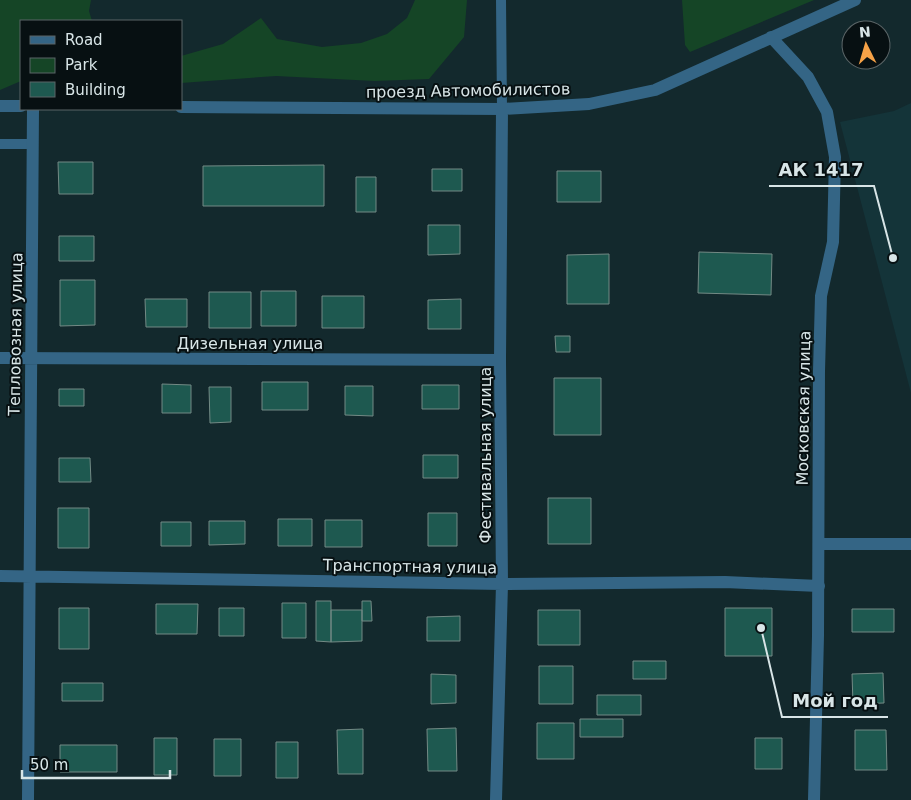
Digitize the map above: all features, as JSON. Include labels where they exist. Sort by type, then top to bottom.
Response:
[{"type":"street","name":"проезд Автомобилистов","points":[[182,107],[502,109],[589,104],[654,90],[855,0]]},
{"type":"street","name":"Московская улица","points":[[772,37],[808,77],[827,112],[835,157],[833,242],[821,296],[814,800]]},
{"type":"street","points":[[0,106],[20,106]]},
{"type":"street","name":"Фестивальная улица","points":[[496,800],[502,584],[500,360],[502,109]]},
{"type":"street","name":"Тепловозная улица","points":[[28,800],[33,110]]},
{"type":"street","name":"Дизельная улица","points":[[0,358],[500,360]]},
{"type":"street","points":[[819,544],[911,544]]},
{"type":"street","name":"Транспортная улица","points":[[0,576],[502,584],[725,582],[818,586]]},
{"type":"lane","points":[[501,0],[502,109]]},
{"type":"lane","points":[[0,144],[32,144]]},
{"type":"shaded area","points":[[911,103],[911,393],[840,122],[894,111]]},
{"type":"green space","points":[[0,0],[91,0],[89,11],[92,20],[20,20],[20,81],[0,90]]},
{"type":"green space","points":[[415,0],[467,0],[464,37],[429,79],[375,81],[276,76],[182,83],[182,56],[223,44],[261,18],[277,39],[322,47],[361,43],[387,34],[407,18]]},
{"type":"green space","points":[[682,0],[814,0],[690,52],[685,45]]},
{"type":"building","points":[[58,162],[93,162],[93,194],[59,194]]},
{"type":"building","points":[[324,165],[324,206],[203,206],[203,166]]},
{"type":"building","points":[[432,169],[462,169],[462,191],[432,191]]},
{"type":"building","points":[[557,171],[601,171],[601,202],[557,202]]},
{"type":"building","points":[[356,177],[376,177],[376,212],[356,212]]},
{"type":"building","points":[[428,225],[460,225],[460,254],[428,255]]},
{"type":"building","points":[[59,236],[94,236],[94,261],[59,261]]},
{"type":"building","points":[[699,252],[772,254],[771,295],[698,293]]},
{"type":"building","points":[[609,254],[609,304],[567,304],[567,255]]},
{"type":"building","points":[[60,280],[95,280],[95,325],[60,326]]},
{"type":"building","points":[[261,291],[296,291],[296,326],[261,326]]},
{"type":"building","points":[[209,292],[251,292],[251,328],[209,328]]},
{"type":"building","points":[[322,296],[364,296],[364,328],[322,328]]},
{"type":"building","points":[[145,299],[187,299],[187,327],[146,327]]},
{"type":"building","points":[[461,299],[461,329],[428,329],[428,300]]},
{"type":"building","points":[[555,336],[570,336],[570,352],[556,352]]},
{"type":"building","points":[[554,378],[601,378],[601,435],[554,435]]},
{"type":"building","points":[[262,382],[308,382],[308,410],[262,410]]},
{"type":"building","points":[[162,384],[191,385],[191,413],[162,413]]},
{"type":"building","points":[[422,385],[459,385],[459,409],[422,409]]},
{"type":"building","points":[[345,386],[373,386],[373,416],[345,415]]},
{"type":"building","points":[[209,387],[231,387],[231,422],[210,423]]},
{"type":"building","points":[[59,389],[84,389],[84,406],[59,406]]},
{"type":"building","points":[[423,455],[458,455],[458,478],[423,478]]},
{"type":"building","points":[[59,458],[90,458],[91,482],[59,482]]},
{"type":"building","points":[[548,498],[591,498],[591,544],[548,544]]},
{"type":"building","points":[[58,508],[89,508],[89,548],[58,548]]},
{"type":"building","points":[[428,513],[457,513],[457,546],[428,546]]},
{"type":"building","points":[[278,519],[312,519],[312,546],[278,546]]},
{"type":"building","points":[[325,520],[362,520],[362,547],[325,547]]},
{"type":"building","points":[[209,521],[245,521],[245,544],[209,545]]},
{"type":"building","points":[[161,522],[191,522],[191,546],[161,546]]},
{"type":"building","points":[[316,601],[331,601],[331,642],[316,641]]},
{"type":"building","points":[[362,601],[371,601],[372,621],[362,621]]},
{"type":"building","points":[[282,603],[306,603],[306,638],[282,638]]},
{"type":"building","points":[[156,604],[198,604],[197,634],[156,634]]},
{"type":"building","points":[[59,608],[89,608],[89,649],[59,649]]},
{"type":"building","points":[[219,608],[244,608],[244,636],[219,636]]},
{"type":"building","points":[[725,608],[772,608],[772,656],[725,656]]},
{"type":"building","points":[[852,609],[894,609],[894,632],[852,632]]},
{"type":"building","points":[[331,610],[362,610],[362,641],[331,642]]},
{"type":"building","points":[[538,610],[580,610],[580,645],[538,645]]},
{"type":"building","points":[[460,616],[460,641],[427,641],[427,617]]},
{"type":"building","points":[[633,661],[666,661],[666,679],[633,679]]},
{"type":"building","points":[[539,666],[573,666],[573,704],[539,704]]},
{"type":"building","points":[[883,673],[884,703],[853,704],[852,674]]},
{"type":"building","points":[[431,674],[456,675],[456,703],[431,704]]},
{"type":"building","points":[[62,683],[103,683],[103,701],[62,701]]},
{"type":"building","points":[[597,695],[641,695],[641,715],[597,715]]},
{"type":"building","points":[[580,719],[623,719],[623,737],[580,737]]},
{"type":"building","points":[[537,723],[574,723],[574,759],[537,759]]},
{"type":"building","points":[[456,728],[457,771],[428,771],[427,729]]},
{"type":"building","points":[[363,729],[363,774],[338,774],[337,730]]},
{"type":"building","points":[[855,730],[886,730],[887,770],[855,770]]},
{"type":"building","points":[[154,738],[177,738],[177,775],[154,775]]},
{"type":"building","points":[[755,738],[782,738],[782,769],[755,769]]},
{"type":"building","points":[[214,739],[241,739],[241,776],[214,776]]},
{"type":"building","points":[[276,742],[298,742],[298,778],[276,778]]},
{"type":"building","points":[[60,745],[117,745],[117,772],[60,772]]},
{"type":"place","name":"АК 1417","points":[[893,258]]},
{"type":"place","name":"Мой год","points":[[761,628]]}]
